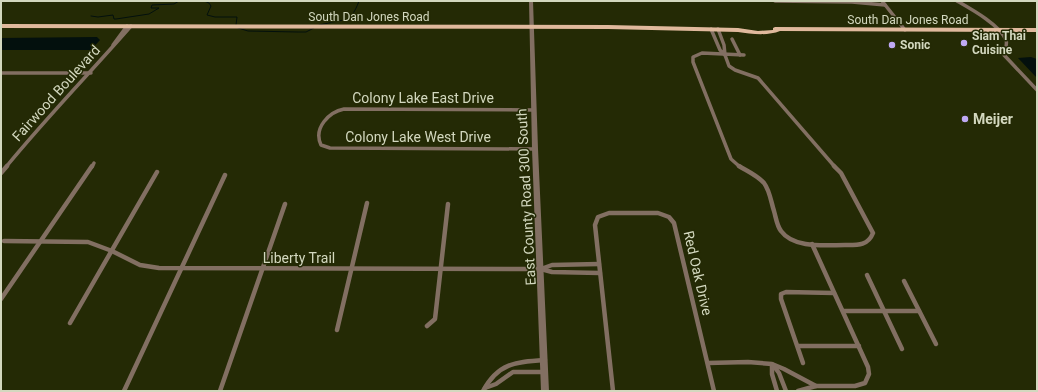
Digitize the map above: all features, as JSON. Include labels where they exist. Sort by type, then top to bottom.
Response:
[{"type":"main road","name":"South Dan Jones Road","points":[[1,26],[532,27],[718,29],[775,32],[778,30],[1037,30]]},
{"type":"street","name":"East County Road 300 South","points":[[531,1],[535,149],[545,360],[545,391]]},
{"type":"street","points":[[775,1],[852,2],[885,5]]},
{"type":"street","points":[[882,1],[905,30]]},
{"type":"street","points":[[957,1],[980,16],[997,30],[1006,40],[1007,44],[1003,51],[1004,55],[1037,90]]},
{"type":"street","name":"Fairwood Boulevard","points":[[1,173],[45,120],[91,73],[129,26]]},
{"type":"street","points":[[711,29],[720,50],[725,55]]},
{"type":"street","points":[[718,29],[724,45],[725,55],[729,66],[735,70],[758,78],[841,173],[873,233],[872,239],[868,242],[858,245],[812,244],[797,242],[781,232],[762,182],[736,165],[731,159],[693,62],[693,57],[702,53],[716,53],[725,55],[744,55]]},
{"type":"street","points":[[732,39],[740,55]]},
{"type":"street","points":[[1,77],[3,73],[91,73]]},
{"type":"street","name":"Colony Lake East Drive","points":[[321,128],[324,120],[329,114],[344,109],[534,110]]},
{"type":"street","name":"Colony Lake West Drive","points":[[321,128],[319,142],[330,148],[535,149]]},
{"type":"street","points":[[1,299],[94,163]]},
{"type":"street","points":[[70,323],[157,172]]},
{"type":"street","points":[[124,391],[225,175]]},
{"type":"street","points":[[337,330],[367,203]]},
{"type":"street","points":[[220,391],[264,269],[285,204]]},
{"type":"street","points":[[427,326],[435,319],[448,204]]},
{"type":"street","name":"Red Oak Drive","points":[[613,391],[595,225],[596,220],[603,214],[658,213],[664,214],[674,221],[676,226],[714,391]]},
{"type":"street","name":"Liberty Trail","points":[[4,241],[88,242],[112,251],[146,267],[182,269],[541,269],[552,265],[599,264]]},
{"type":"street","points":[[798,391],[816,386],[856,387],[863,385],[868,380],[869,373],[859,346],[812,244]]},
{"type":"street","points":[[541,269],[552,272],[600,273]]},
{"type":"street","points":[[867,275],[902,349]]},
{"type":"street","points":[[904,281],[936,344]]},
{"type":"street","points":[[803,363],[781,299],[781,294],[786,292],[834,293]]},
{"type":"street","points":[[843,311],[919,311]]},
{"type":"street","points":[[798,346],[859,346]]},
{"type":"street","points":[[484,390],[493,375],[506,365],[516,362],[545,360]]},
{"type":"street","points":[[708,363],[772,364],[782,367],[816,386]]},
{"type":"street","points":[[772,364],[772,374],[777,391]]},
{"type":"street","points":[[772,364],[779,373],[786,391]]},
{"type":"street","points":[[484,390],[496,384],[513,372],[545,372]]},
{"type":"shaded area","points":[[97,37],[100,40],[91,50],[1,50],[1,38]]},
{"type":"shaded area","points":[[1031,57],[1037,59],[1037,78],[1018,58]]},
{"type":"waterway","points":[[91,16],[98,17],[113,15],[114,19],[116,19],[149,14],[159,8],[151,8],[152,5],[174,4],[179,1]]},
{"type":"waterway","points":[[204,1],[209,3],[211,6],[207,15],[215,17],[237,17],[236,25]]},
{"type":"waterway","points":[[319,25],[348,19],[355,11],[359,1]]},
{"type":"waterway","points":[[238,28],[248,31],[298,32],[306,32],[314,28]]},
{"type":"place","name":"Siam Thai Cuisine","points":[[964,43]]},
{"type":"place","name":"Sonic","points":[[892,45]]},
{"type":"place","name":"Meijer","points":[[965,119]]}]
